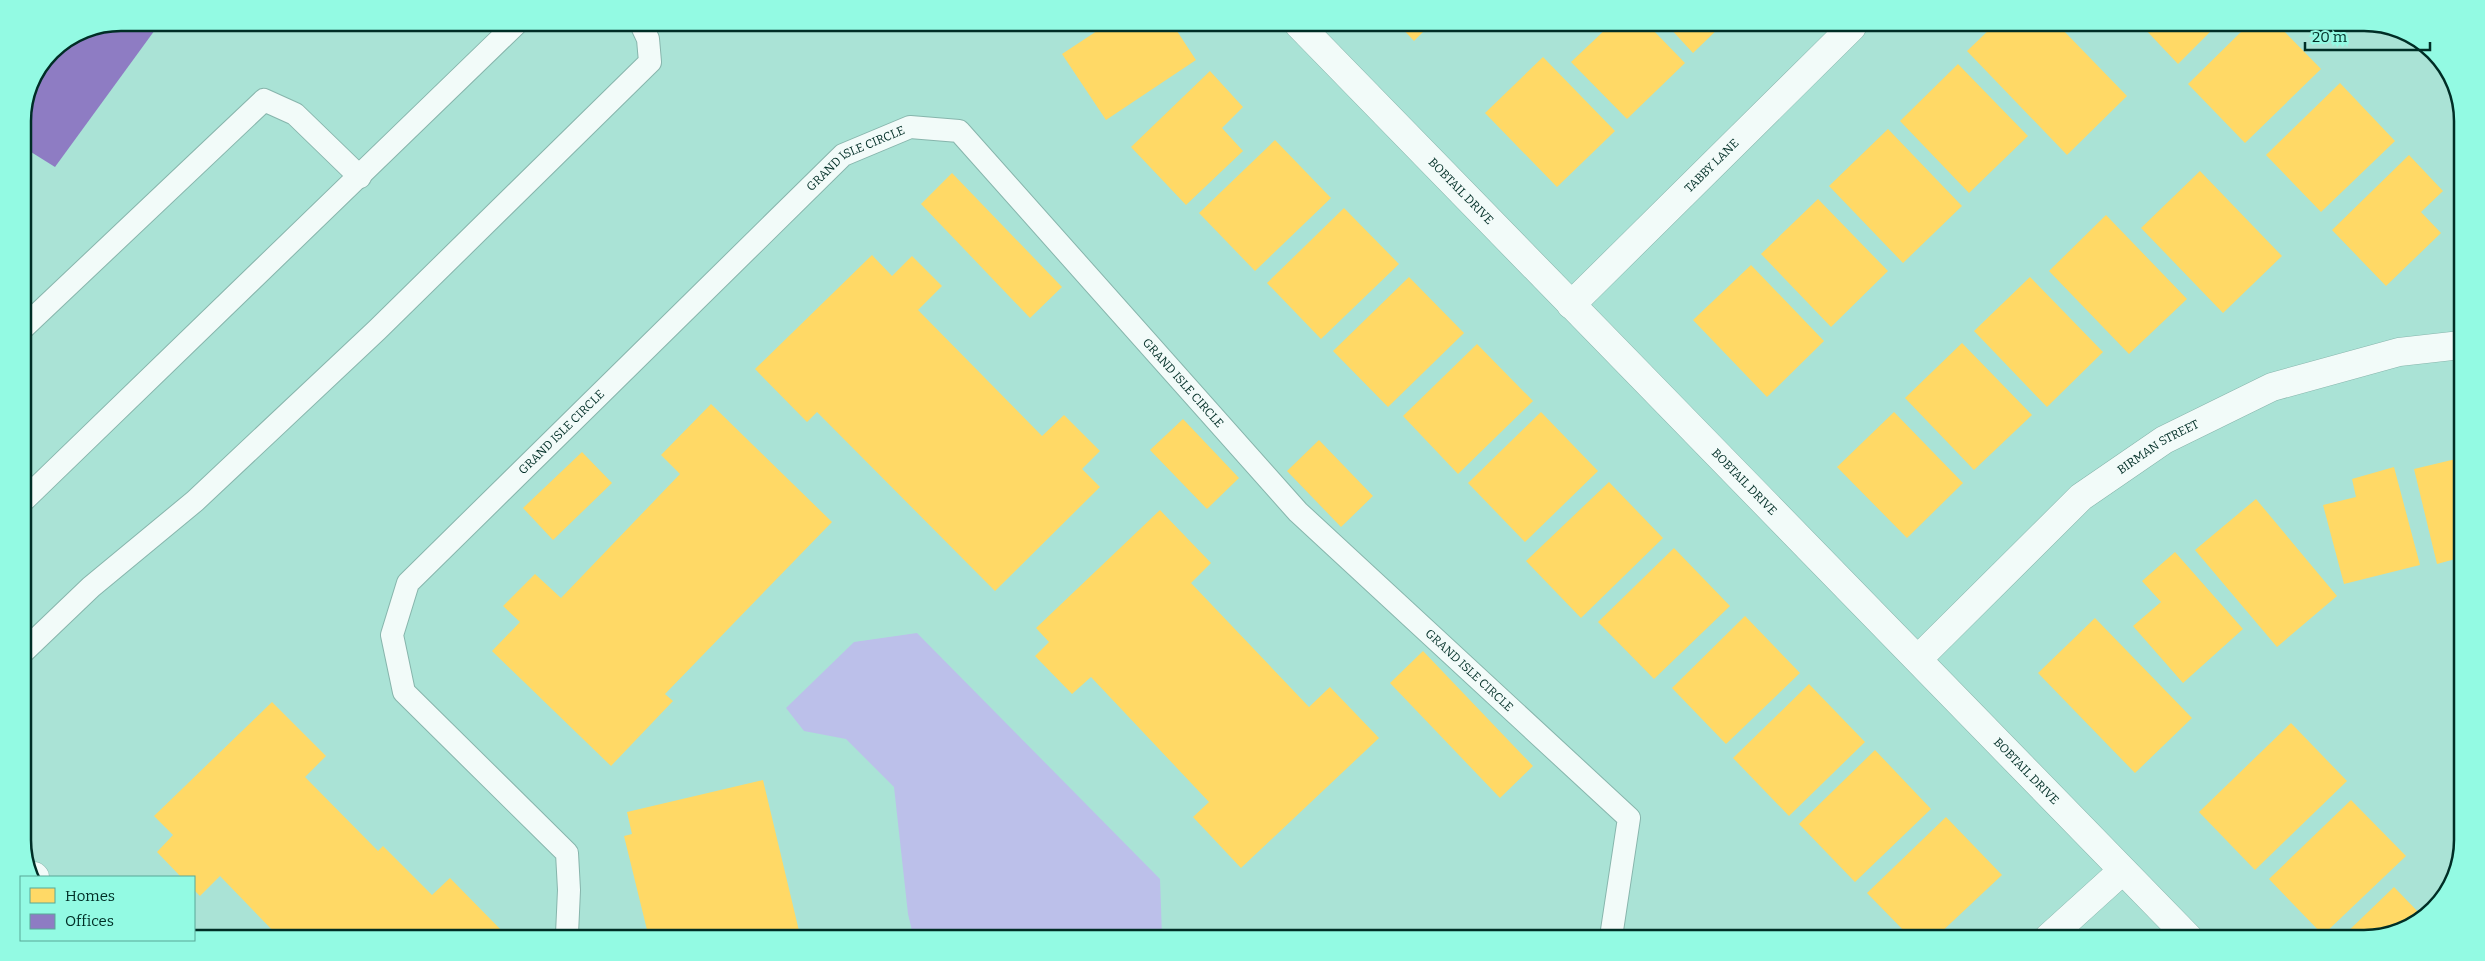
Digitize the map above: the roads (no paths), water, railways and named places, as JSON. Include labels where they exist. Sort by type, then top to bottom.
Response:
[{"type":"street","name":"BOBTAIL DRIVE","points":[[1305,31],[2181,930]]},
{"type":"street","name":"TABBY LANE","points":[[1571,305],[1847,31]]},
{"type":"street","name":"BIRMAN STREET","points":[[1918,659],[2080,498],[2164,440],[2272,387],[2399,352],[2454,346]]},
{"type":"street","points":[[2057,930],[2122,871]]},
{"type":"lane","points":[[31,493],[509,31]]},
{"type":"lane","points":[[31,644],[90,587],[195,501],[377,330],[650,62],[648,39],[644,31]]},
{"type":"lane","points":[[31,320],[264,100],[295,114],[360,177]]},
{"type":"lane","name":"GRAND ISLE CIRCLE","points":[[566,930],[569,890],[567,852],[404,692],[392,635],[408,583],[843,155],[910,127],[959,131],[1298,512],[1629,818],[1612,930]]},
{"type":"water","points":[[917,633],[1160,879],[1162,930],[912,930],[908,914],[894,787],[846,739],[804,731],[786,708],[854,642]]}]
